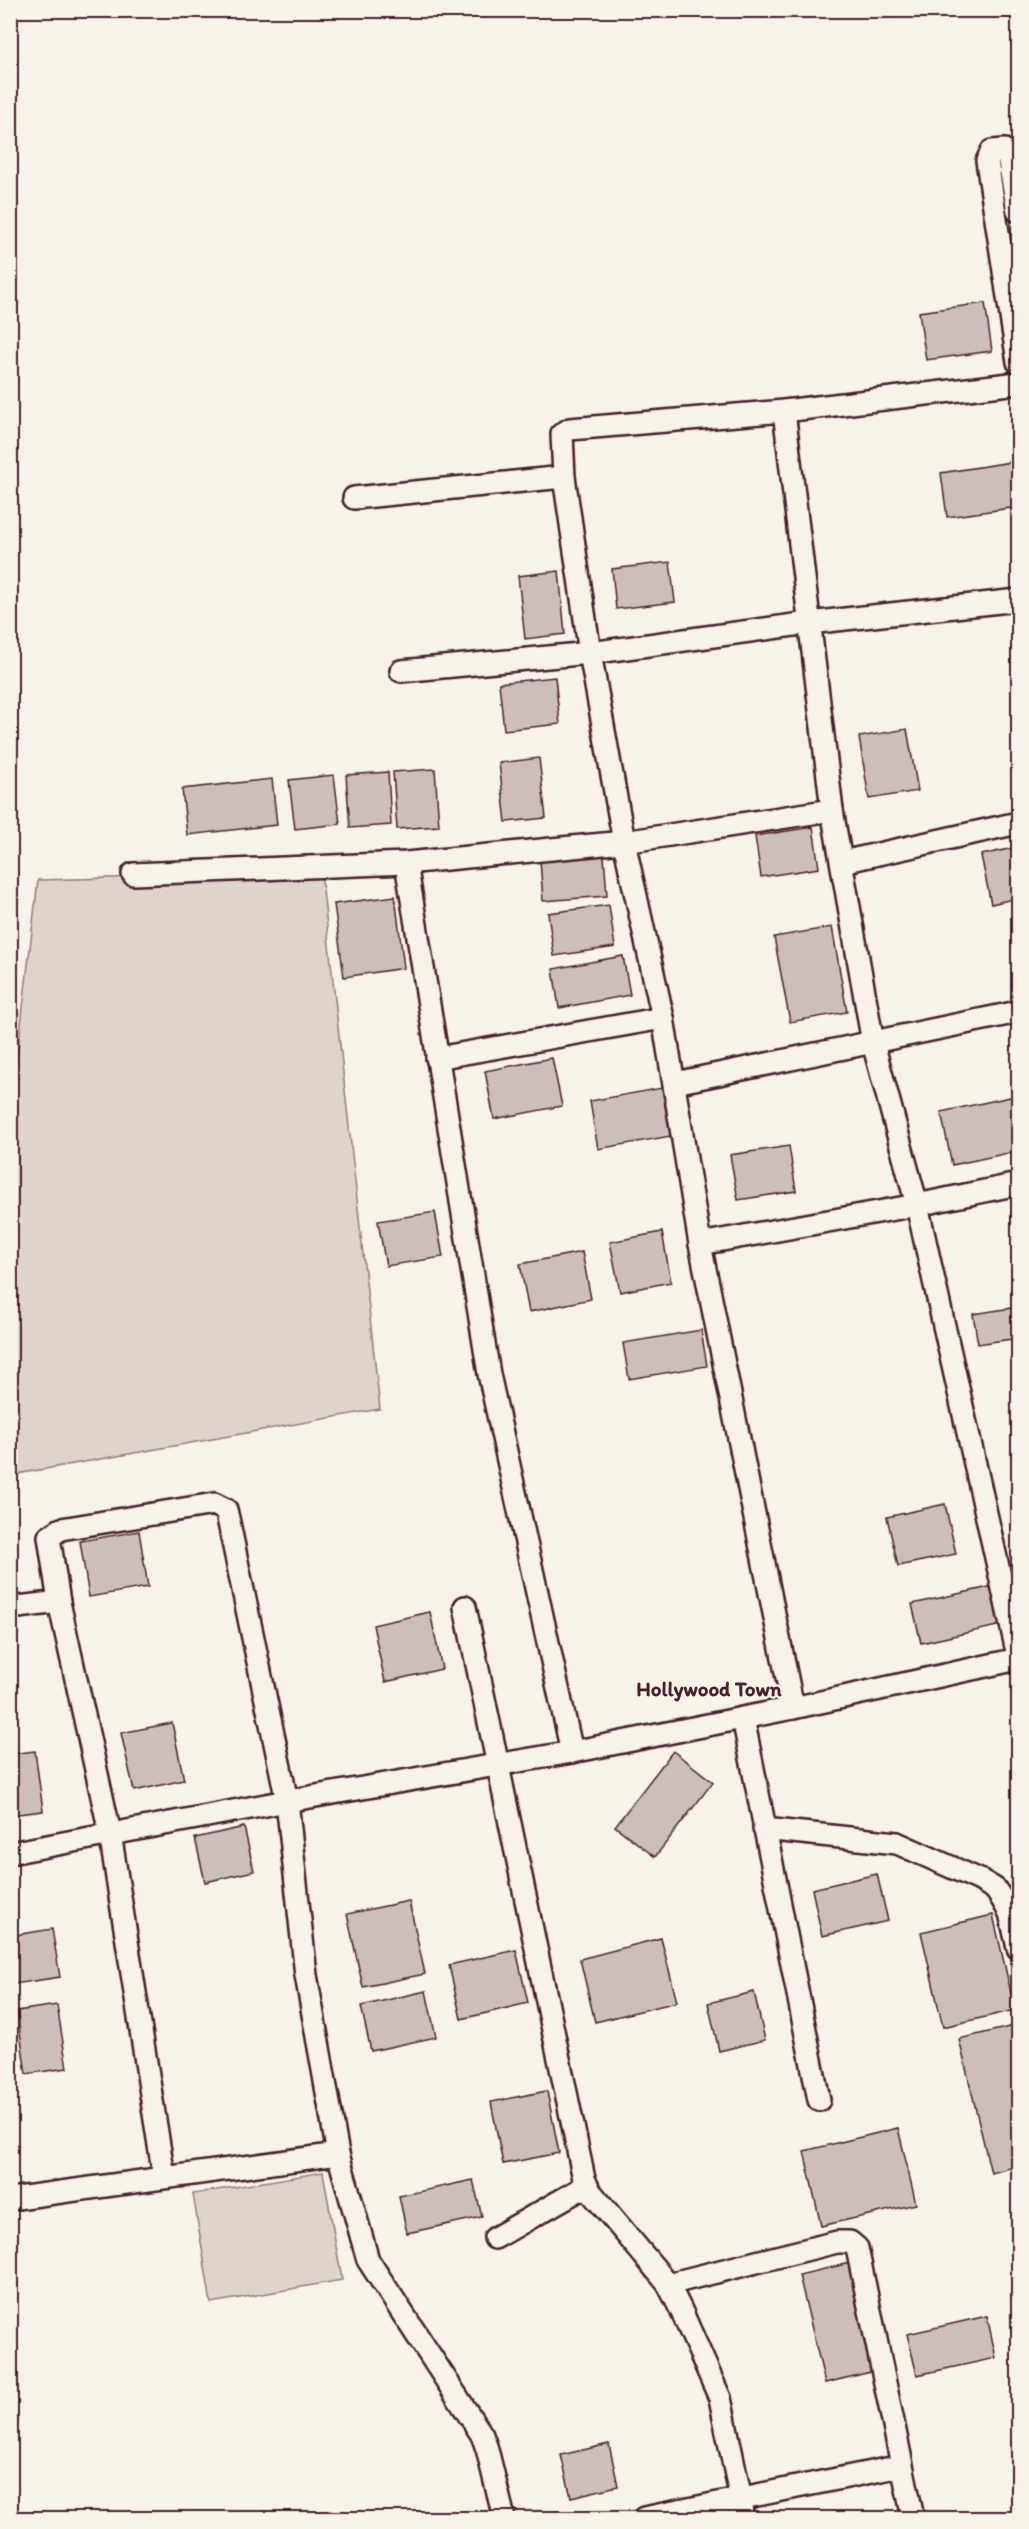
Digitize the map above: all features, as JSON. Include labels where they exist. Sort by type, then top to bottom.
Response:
[{"type":"street","points":[[1018,212],[1008,156],[1004,150],[992,151],[987,161],[1015,318],[1018,362]]},
{"type":"street","points":[[793,1708],[700,1244],[663,1018],[624,842],[590,653],[564,477],[562,434],[567,430],[784,411],[1018,383]]},
{"type":"street","points":[[10,1853],[498,1763],[572,1752],[793,1708],[1018,1657],[917,1205],[873,1043],[832,810],[784,411]]},
{"type":"street","points":[[354,498],[564,477]]},
{"type":"street","points":[[401,672],[590,653],[809,623],[1018,600]]},
{"type":"street","points":[[133,874],[406,863],[624,842],[832,810]]},
{"type":"street","points":[[842,861],[1018,823]]},
{"type":"street","points":[[406,863],[489,1374],[572,1752]]},
{"type":"street","points":[[675,1083],[1018,1012]]},
{"type":"street","points":[[437,1058],[663,1018]]},
{"type":"street","points":[[700,1244],[917,1205],[1018,1184]]},
{"type":"street","points":[[164,2177],[110,1833],[48,1544],[53,1532],[208,1504],[220,1506],[226,1510],[287,1801],[306,1975],[338,2154],[368,2260],[482,2434],[488,2449],[504,2518]]},
{"type":"street","points":[[10,1608],[59,1602]]},
{"type":"street","points":[[465,1607],[586,2186],[668,2284],[720,2398],[742,2509]]},
{"type":"street","points":[[743,1718],[819,2100]]},
{"type":"street","points":[[764,1829],[897,1843],[980,1880],[995,1889],[1006,1906],[1018,1947]]},
{"type":"street","points":[[10,2199],[338,2154]]},
{"type":"street","points":[[495,2238],[586,2186]]},
{"type":"street","points":[[668,2284],[837,2242],[850,2242],[860,2255],[913,2518]]},
{"type":"street","points":[[644,2518],[742,2509],[901,2466]]},
{"type":"shaded area","points":[[321,872],[380,1409],[11,1475],[10,1118],[38,880]]},
{"type":"shaded area","points":[[323,2172],[342,2280],[211,2303],[193,2194]]},
{"type":"building","points":[[985,303],[992,351],[926,360],[919,312]]},
{"type":"building","points":[[1018,461],[1018,507],[947,517],[941,473]]},
{"type":"building","points":[[670,562],[675,602],[616,609],[612,569]]},
{"type":"building","points":[[559,571],[565,634],[525,639],[518,576]]},
{"type":"building","points":[[555,677],[560,724],[504,730],[499,683]]},
{"type":"building","points":[[907,729],[918,791],[869,799],[859,737]]},
{"type":"building","points":[[539,758],[546,818],[506,822],[499,763]]},
{"type":"building","points":[[435,769],[439,826],[397,829],[393,772]]},
{"type":"building","points":[[388,772],[391,825],[350,828],[346,775]]},
{"type":"building","points":[[334,775],[340,824],[295,829],[289,780]]},
{"type":"building","points":[[272,779],[277,825],[187,835],[182,789]]},
{"type":"building","points":[[813,827],[819,868],[761,877],[755,836]]},
{"type":"building","points":[[1018,847],[1018,898],[991,904],[981,855]]},
{"type":"building","points":[[604,856],[607,896],[543,901],[540,860]]},
{"type":"building","points":[[395,896],[404,968],[344,977],[334,904]]},
{"type":"building","points":[[609,905],[615,947],[554,956],[548,913]]},
{"type":"building","points":[[832,927],[847,1012],[790,1022],[774,937]]},
{"type":"building","points":[[623,956],[630,995],[559,1008],[553,969]]},
{"type":"building","points":[[552,1058],[562,1106],[494,1119],[485,1071]]},
{"type":"building","points":[[662,1088],[671,1136],[598,1149],[590,1101]]},
{"type":"building","points":[[1015,1096],[1018,1114],[1018,1151],[952,1165],[941,1112]]},
{"type":"building","points":[[789,1146],[796,1191],[738,1200],[730,1155]]},
{"type":"building","points":[[435,1212],[443,1257],[386,1266],[378,1221]]},
{"type":"building","points":[[662,1232],[671,1282],[620,1292],[610,1242]]},
{"type":"building","points":[[582,1252],[591,1299],[529,1312],[520,1264]]},
{"type":"building","points":[[1018,1307],[1018,1338],[978,1344],[973,1314]]},
{"type":"building","points":[[701,1330],[707,1366],[629,1379],[623,1343]]},
{"type":"building","points":[[945,1504],[956,1554],[898,1566],[887,1517]]},
{"type":"building","points":[[139,1531],[148,1587],[89,1597],[80,1541]]},
{"type":"building","points":[[994,1586],[1002,1625],[921,1643],[912,1604]]},
{"type":"building","points":[[430,1612],[442,1669],[385,1682],[373,1625]]},
{"type":"building","points":[[172,1723],[184,1780],[134,1791],[121,1733]]},
{"type":"building","points":[[35,1751],[43,1811],[10,1815],[10,1754]]},
{"type":"building","points":[[673,1751],[713,1782],[655,1857],[615,1826]]},
{"type":"building","points":[[244,1827],[254,1871],[205,1882],[195,1838]]},
{"type":"building","points":[[877,1874],[888,1921],[822,1936],[812,1889]]},
{"type":"building","points":[[409,1901],[425,1974],[363,1987],[347,1914]]},
{"type":"building","points":[[993,1915],[1015,2010],[943,2027],[921,1932]]},
{"type":"building","points":[[52,1929],[60,1977],[14,1984],[10,1964],[10,1936]]},
{"type":"building","points":[[661,1938],[677,2002],[595,2022],[580,1959]]},
{"type":"building","points":[[516,1950],[528,2003],[461,2019],[449,1965]]},
{"type":"building","points":[[426,1991],[436,2037],[371,2051],[361,2006]]},
{"type":"building","points":[[754,1992],[765,2040],[719,2051],[708,2003]]},
{"type":"building","points":[[57,2005],[67,2068],[26,2074],[17,2011]]},
{"type":"building","points":[[1018,2025],[1018,2166],[991,2173],[959,2039]]},
{"type":"building","points":[[547,2091],[559,2153],[503,2164],[491,2102]]},
{"type":"building","points":[[898,2128],[916,2204],[821,2226],[804,2151]]},
{"type":"building","points":[[473,2180],[482,2217],[407,2233],[399,2196]]},
{"type":"building","points":[[850,2263],[875,2371],[825,2383],[799,2275]]},
{"type":"building","points":[[987,2316],[996,2358],[917,2375],[907,2334]]},
{"type":"building","points":[[609,2444],[618,2486],[571,2497],[561,2455]]},
{"type":"district","name":"Hollywood Town","points":[[709,1689]]}]
